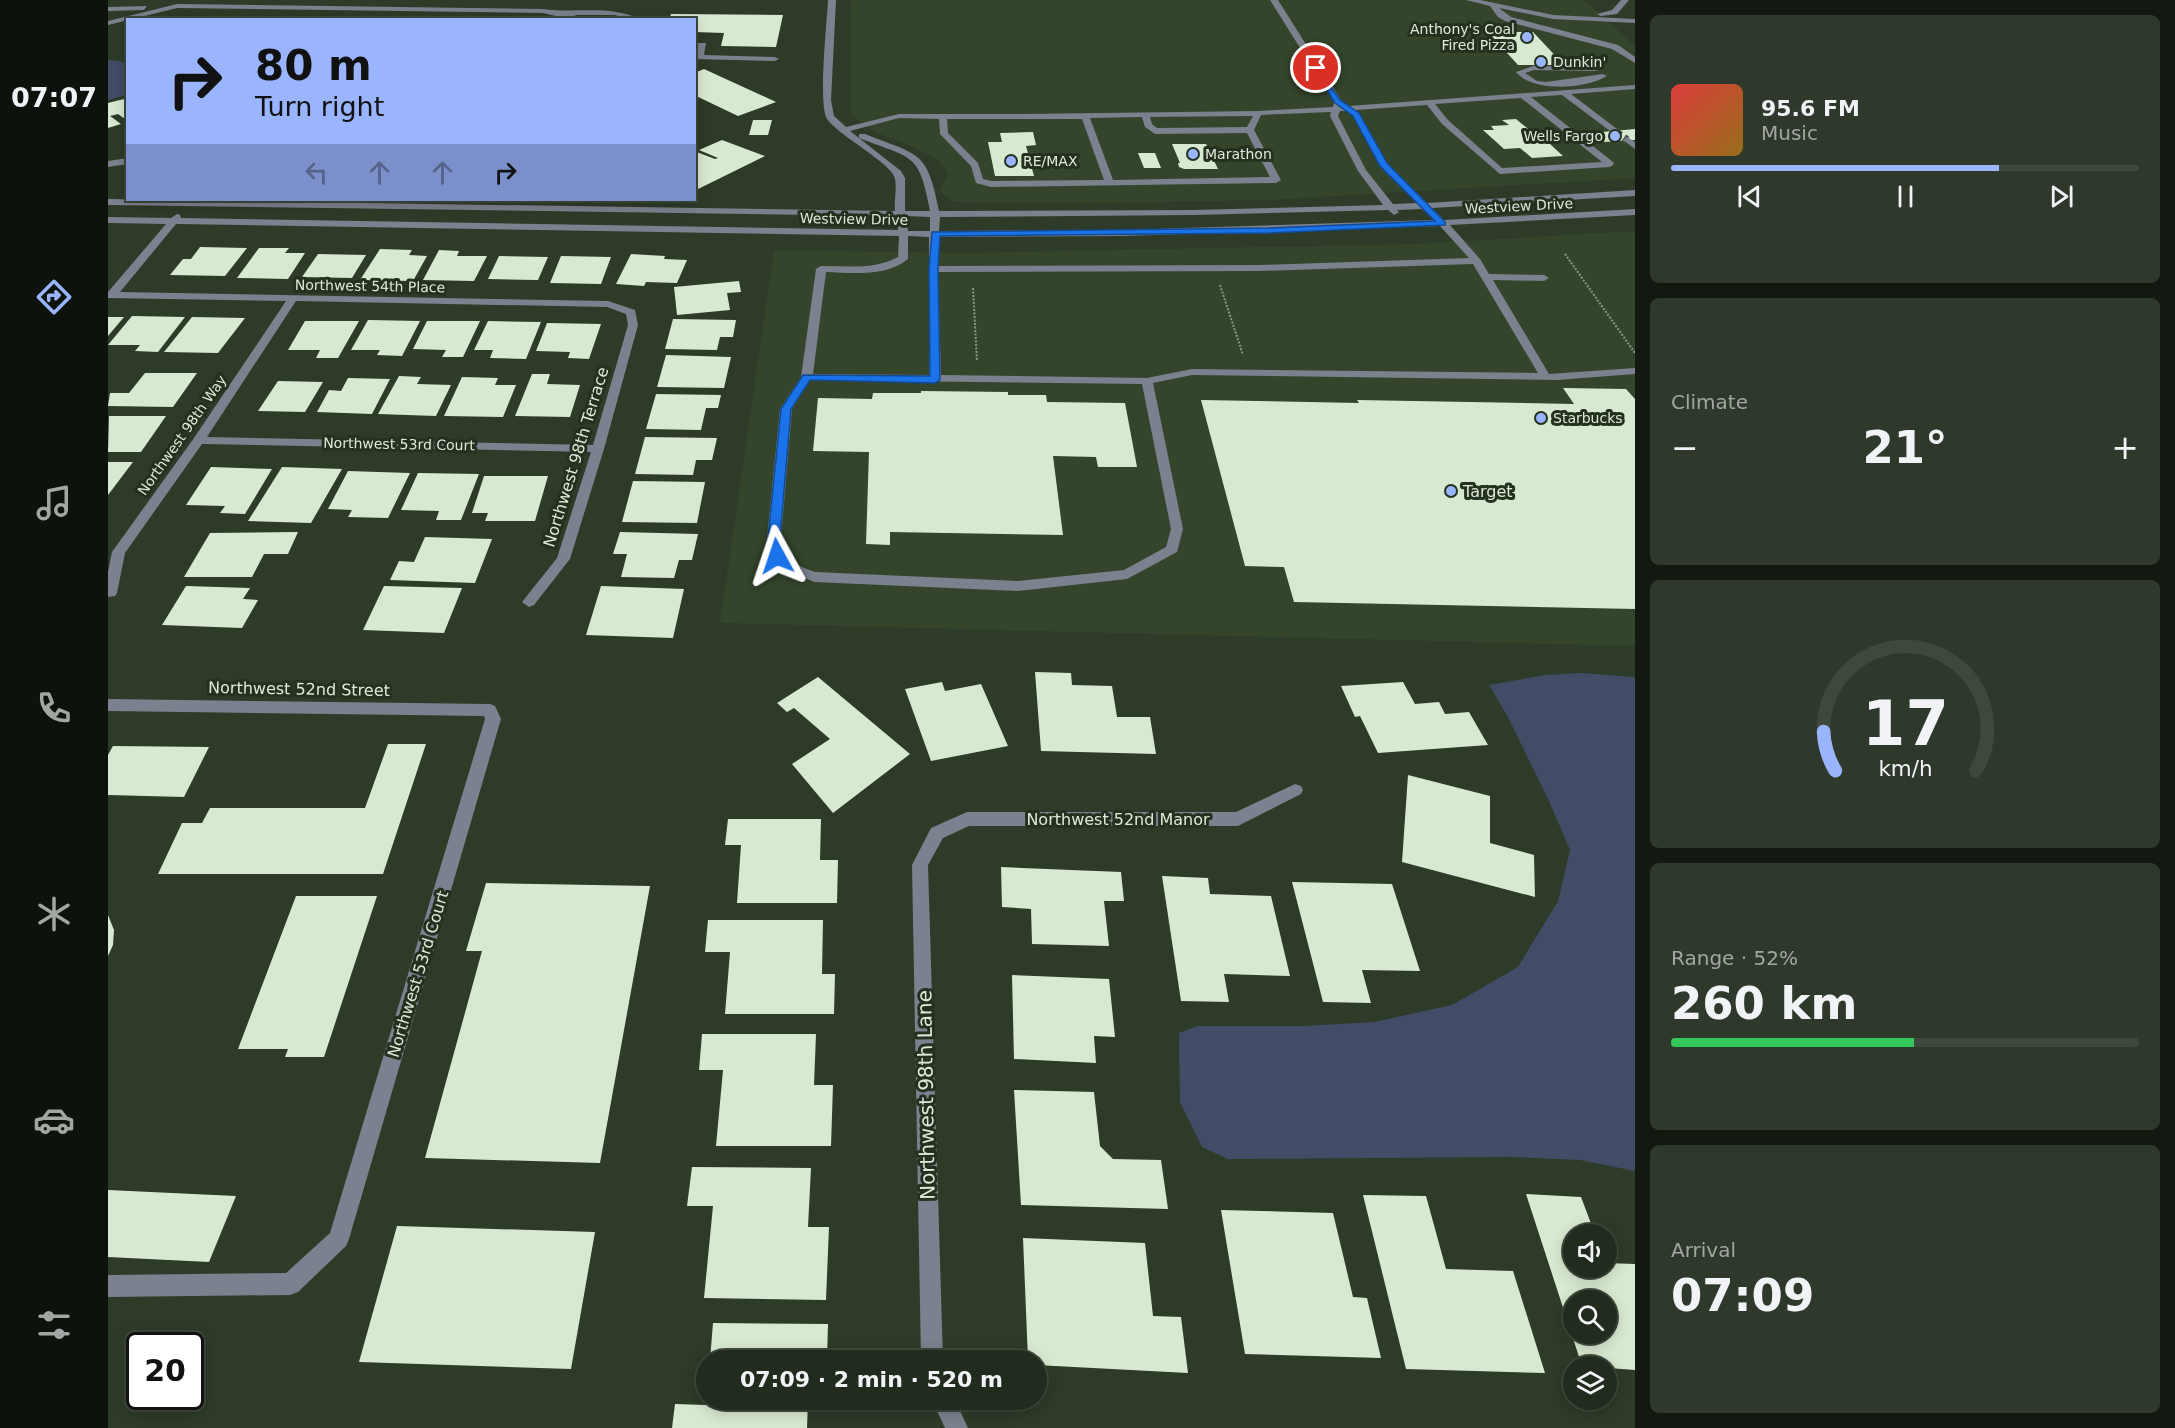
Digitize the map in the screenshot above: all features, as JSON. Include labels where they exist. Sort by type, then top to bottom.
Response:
[{"type":"street","points":[[832,0],[827,100],[830,117],[857,142],[874,152],[897,171],[905,247],[903,259],[894,265],[876,269],[821,269],[807,377],[786,409],[774,538],[777,556],[794,571],[814,577],[1018,586],[1127,574],[1172,549],[1177,529],[1147,381]]},
{"type":"street","points":[[1274,0],[1337,105],[1334,116],[1362,171],[1405,225]]},
{"type":"street","points":[[1470,0],[1562,17],[1635,21]]},
{"type":"street","points":[[1514,0],[1517,10]]},
{"type":"street","points":[[1517,10],[1606,13],[1614,12],[1625,0]]},
{"type":"street","points":[[1493,5],[1501,15],[1508,19],[1615,47],[1635,61]]},
{"type":"street","points":[[127,18],[177,6],[512,10],[563,14],[615,13],[631,18]]},
{"type":"street","points":[[108,9],[136,7],[162,9]]},
{"type":"street","points":[[563,14],[576,18]]},
{"type":"street","points":[[108,23],[126,18]]},
{"type":"street","points":[[696,45],[703,45],[697,57],[775,59]]},
{"type":"street","points":[[1595,69],[1533,68],[1520,72],[1527,81],[1546,84],[1602,76]]},
{"type":"street","points":[[1347,108],[1635,87]]},
{"type":"street","points":[[1563,92],[1614,131]]},
{"type":"street","points":[[1429,102],[1445,122],[1500,171],[1610,164],[1523,95]]},
{"type":"street","points":[[845,130],[888,118],[1258,113],[1337,105],[1347,108],[1356,114],[1383,164],[1425,205],[1476,261],[1545,376]]},
{"type":"street","points":[[1250,130],[1258,113]]},
{"type":"street","points":[[1145,115],[1148,125],[1155,131],[1250,130]]},
{"type":"street","points":[[1085,116],[1109,182]]},
{"type":"street","points":[[943,117],[944,134],[975,165],[979,181],[991,184],[1276,180],[1250,130]]},
{"type":"street","points":[[845,130],[915,158],[924,169],[935,204],[936,234],[933,269],[935,380]]},
{"type":"street","points":[[1627,140],[1635,146]]},
{"type":"street","points":[[108,164],[126,161]]},
{"type":"street","name":"Westview Drive","points":[[108,202],[189,201],[900,214],[1147,214],[1425,205],[1635,193]]},
{"type":"street","points":[[132,220],[150,201]]},
{"type":"street","points":[[110,295],[189,201]]},
{"type":"street","name":"Westview Drive","points":[[108,220],[936,234],[1269,231],[1635,212]]},
{"type":"street","points":[[933,269],[1215,268],[1476,261]]},
{"type":"street","points":[[1486,277],[1544,278]]},
{"type":"street","name":"Northwest 54th Place","points":[[110,295],[608,304],[631,312]]},
{"type":"street","name":"Northwest 98th Way","points":[[110,592],[119,552],[199,440],[292,300]]},
{"type":"street","name":"Northwest 98th Terrace","points":[[529,603],[563,559],[633,326],[631,312]]},
{"type":"street","points":[[807,377],[1147,381],[1192,372],[1545,376],[1635,371]]},
{"type":"street","name":"Northwest 53rd Court","points":[[199,440],[598,448]]},
{"type":"street","name":"Northwest 52nd Street","points":[[108,705],[490,710]]},
{"type":"street","name":"Northwest 53rd Court","points":[[108,1286],[290,1284],[339,1239],[492,727],[493,719],[490,710]]},
{"type":"street","name":"Northwest 52nd Manor","points":[[937,833],[967,819],[1239,819],[1294,790]]},
{"type":"street","name":"Northwest 98th Lane","points":[[932,1350],[920,865],[937,833]]},
{"type":"street","points":[[948,1410],[957,1428]]},
{"type":"path","points":[[1565,254],[1635,354]]},
{"type":"path","points":[[1215,268],[1249,373]]},
{"type":"path","points":[[964,270],[965,277],[973,284],[978,380]]},
{"type":"shaded area","points":[[851,0],[1584,0],[1635,46],[1635,178],[1268,200],[1116,203],[954,202],[940,191],[948,173],[938,160],[914,147],[877,133],[850,114]]},
{"type":"shaded area","points":[[1635,231],[1635,646],[720,623],[774,250],[961,253],[1417,244]]},
{"type":"water","points":[[108,60],[126,64],[126,95],[108,100]]},
{"type":"water","points":[[1581,673],[1635,677],[1635,1171],[1580,1160],[1510,1157],[1228,1159],[1202,1147],[1180,1102],[1179,1033],[1198,1026],[1305,1026],[1374,1022],[1452,1005],[1518,967],[1558,901],[1570,850],[1508,717],[1489,685],[1545,675]]},
{"type":"building","points":[[671,14],[783,15],[776,47],[721,46],[724,33],[696,32],[696,18],[670,18]]},
{"type":"building","points":[[1488,32],[1533,32],[1564,65],[1518,65]]},
{"type":"building","points":[[704,69],[776,102],[738,116],[696,96],[696,72]]},
{"type":"building","points":[[126,98],[126,120],[118,114],[110,116],[121,124],[108,128],[108,103]]},
{"type":"building","points":[[1516,119],[1532,132],[1536,131],[1563,156],[1532,158],[1520,148],[1504,149],[1483,130],[1494,130],[1491,126],[1509,125],[1502,120]]},
{"type":"building","points":[[753,120],[772,120],[768,135],[749,135]]},
{"type":"building","name":"Wells Fargo","points":[[1635,129],[1635,140],[1603,142],[1591,133]]},
{"type":"building","name":"RE/MAX","points":[[1033,132],[1036,145],[1026,146],[1034,176],[995,176],[988,142],[1002,142],[1000,133]]},
{"type":"building","points":[[722,140],[765,156],[696,190],[696,152],[718,158],[699,150]]},
{"type":"building","name":"Marathon","points":[[1172,144],[1206,144],[1218,169],[1179,167],[1178,163],[1180,163]]},
{"type":"building","points":[[1138,153],[1155,153],[1161,168],[1144,168]]},
{"type":"building","points":[[200,247],[247,248],[225,276],[170,275],[183,259],[191,259]]},
{"type":"building","points":[[259,248],[289,248],[285,253],[305,253],[288,279],[237,278]]},
{"type":"building","points":[[380,249],[412,250],[409,255],[427,256],[413,281],[360,280]]},
{"type":"building","points":[[439,250],[459,251],[457,256],[487,256],[474,281],[423,280]]},
{"type":"building","points":[[318,254],[366,255],[352,278],[302,277]]},
{"type":"building","points":[[631,254],[687,260],[677,283],[646,282],[644,286],[616,284]]},
{"type":"building","points":[[499,256],[548,257],[538,280],[488,279]]},
{"type":"building","points":[[561,256],[611,257],[601,284],[550,283]]},
{"type":"building","points":[[739,281],[741,292],[727,293],[730,310],[677,315],[674,287]]},
{"type":"building","points":[[132,316],[185,317],[158,352],[135,351],[140,345],[108,345]]},
{"type":"building","points":[[108,317],[124,317],[108,336]]},
{"type":"building","points":[[192,317],[245,318],[218,353],[164,352]]},
{"type":"building","points":[[673,319],[736,320],[733,337],[720,337],[717,350],[665,349]]},
{"type":"building","points":[[368,320],[420,321],[402,356],[377,355],[380,350],[351,350]]},
{"type":"building","points":[[305,321],[359,321],[338,358],[316,358],[320,350],[288,350]]},
{"type":"building","points":[[427,321],[480,321],[463,357],[442,357],[446,350],[413,349]]},
{"type":"building","points":[[488,321],[541,322],[526,359],[490,358],[493,350],[474,350]]},
{"type":"building","points":[[547,323],[601,324],[589,359],[568,358],[570,352],[536,351]]},
{"type":"building","points":[[666,355],[731,357],[724,388],[657,387]]},
{"type":"building","points":[[145,373],[197,373],[173,407],[108,406],[110,393],[129,393]]},
{"type":"building","points":[[532,374],[550,374],[547,384],[580,385],[570,417],[515,416]]},
{"type":"building","points":[[399,376],[421,377],[417,384],[451,385],[436,416],[378,414]]},
{"type":"building","points":[[462,377],[498,378],[495,385],[516,385],[503,417],[444,416]]},
{"type":"building","points":[[348,378],[390,379],[372,414],[317,412],[329,390],[341,391]]},
{"type":"building","points":[[278,381],[323,382],[305,412],[258,411]]},
{"type":"building","points":[[1563,388],[1626,389],[1635,399],[1635,609],[1294,602],[1284,567],[1245,566],[1201,400],[1574,404]]},
{"type":"building","points":[[921,391],[1008,392],[1008,395],[1046,395],[1047,402],[1125,403],[1137,467],[1098,467],[1096,457],[1053,456],[1063,535],[890,532],[890,545],[866,544],[869,452],[813,451],[818,398],[872,399],[873,393],[921,393]]},
{"type":"building","points":[[656,394],[721,395],[718,408],[706,408],[701,430],[646,429]]},
{"type":"building","points":[[109,416],[166,416],[141,452],[108,452]]},
{"type":"building","points":[[645,437],[717,438],[712,460],[696,460],[693,475],[635,474]]},
{"type":"building","points":[[108,462],[133,462],[108,495]]},
{"type":"building","points":[[211,467],[272,469],[245,514],[220,513],[225,506],[186,505]]},
{"type":"building","points":[[282,467],[342,469],[311,523],[248,521]]},
{"type":"building","points":[[348,471],[410,473],[388,518],[348,517],[352,510],[328,509]]},
{"type":"building","points":[[418,473],[479,474],[461,520],[436,520],[439,511],[401,510]]},
{"type":"building","points":[[484,476],[548,476],[535,521],[485,521],[488,513],[472,513]]},
{"type":"building","points":[[633,481],[705,482],[697,523],[622,522]]},
{"type":"building","points":[[298,532],[288,554],[264,554],[252,577],[184,577],[210,533]]},
{"type":"building","points":[[620,532],[698,534],[692,560],[679,560],[674,578],[621,577],[627,554],[613,554]]},
{"type":"building","points":[[425,537],[492,539],[475,583],[390,580],[399,561],[414,562]]},
{"type":"building","points":[[186,586],[250,588],[243,599],[258,600],[242,628],[162,625]]},
{"type":"building","points":[[384,586],[462,588],[444,633],[363,630]]},
{"type":"building","points":[[601,586],[684,589],[673,638],[586,635]]},
{"type":"building","points":[[1035,672],[1071,673],[1072,685],[1112,686],[1117,717],[1150,717],[1156,754],[1041,751]]},
{"type":"building","points":[[818,677],[910,754],[833,813],[792,764],[830,739],[794,708],[787,712],[777,703]]},
{"type":"building","points":[[942,682],[945,691],[981,684],[1008,746],[931,761],[905,689]]},
{"type":"building","points":[[1403,682],[1415,704],[1439,702],[1445,714],[1469,712],[1488,745],[1378,753],[1360,716],[1355,717],[1341,686]]},
{"type":"building","points":[[388,744],[426,744],[383,874],[158,874],[182,823],[202,823],[210,808],[365,808]]},
{"type":"building","points":[[113,746],[209,747],[184,797],[108,795],[108,755]]},
{"type":"building","points":[[1408,775],[1490,796],[1490,843],[1534,855],[1535,897],[1402,862]]},
{"type":"building","points":[[728,819],[821,819],[820,860],[838,860],[837,903],[737,903],[741,845],[725,845]]},
{"type":"building","points":[[1001,867],[1121,872],[1124,901],[1104,901],[1109,946],[1032,944],[1031,909],[1002,907]]},
{"type":"building","points":[[1162,876],[1208,878],[1210,894],[1271,896],[1290,976],[1224,974],[1229,1002],[1181,1001]]},
{"type":"building","points":[[1292,882],[1392,884],[1420,971],[1362,970],[1371,1003],[1323,1002]]},
{"type":"building","points":[[486,883],[650,886],[600,1163],[425,1158],[482,951],[466,951]]},
{"type":"building","points":[[296,896],[377,896],[324,1057],[285,1057],[288,1049],[238,1049]]},
{"type":"building","points":[[108,915],[114,930],[113,945],[108,956]]},
{"type":"building","points":[[708,920],[823,920],[822,974],[835,974],[834,1014],[725,1014],[730,952],[705,952]]},
{"type":"building","points":[[1012,975],[1109,979],[1115,1037],[1094,1036],[1096,1063],[1014,1059]]},
{"type":"building","points":[[702,1034],[816,1034],[814,1085],[833,1085],[831,1146],[716,1146],[723,1070],[699,1070]]},
{"type":"building","points":[[1014,1090],[1094,1092],[1100,1146],[1113,1159],[1161,1160],[1168,1209],[1021,1205]]},
{"type":"building","points":[[692,1167],[811,1168],[808,1227],[829,1227],[826,1300],[704,1298],[713,1206],[687,1206]]},
{"type":"building","points":[[108,1190],[236,1196],[209,1262],[108,1257]]},
{"type":"building","points":[[1526,1194],[1581,1197],[1591,1224],[1563,1224],[1563,1278],[1617,1278],[1617,1263],[1635,1264],[1635,1370],[1617,1369],[1617,1356],[1579,1356],[1575,1344],[1617,1344],[1617,1290],[1563,1290],[1563,1308]]},
{"type":"building","points":[[1363,1195],[1426,1196],[1446,1269],[1513,1271],[1545,1373],[1406,1369]]},
{"type":"building","points":[[1221,1210],[1333,1213],[1353,1297],[1367,1298],[1381,1358],[1245,1354]]},
{"type":"building","points":[[397,1226],[595,1232],[571,1369],[359,1362]]},
{"type":"building","points":[[1023,1238],[1145,1243],[1153,1316],[1181,1317],[1188,1373],[1047,1366],[1047,1350],[1028,1350]]},
{"type":"building","points":[[713,1323],[828,1324],[827,1350],[711,1350]]},
{"type":"building","points":[[675,1404],[696,1405],[696,1410],[808,1410],[807,1428],[672,1428]]},
{"type":"tunnel","points":[[1614,131],[1627,140]]},
{"type":"place","name":"Anthony's Coal Fired Pizza","points":[[1527,37]]},
{"type":"place","name":"Dunkin'","points":[[1541,62]]},
{"type":"place","name":"Wells Fargo","points":[[1615,136]]},
{"type":"place","name":"Marathon","points":[[1193,154]]},
{"type":"place","name":"RE/MAX","points":[[1011,161]]},
{"type":"place","name":"Starbucks","points":[[1541,418]]},
{"type":"place","name":"Target","points":[[1451,491]]},
{"type":"route","points":[[777,556],[774,538],[786,409],[807,377],[935,380],[933,269],[936,234],[1269,231],[1442,223],[1383,164],[1356,114],[1338,102],[1316,68]]}]
